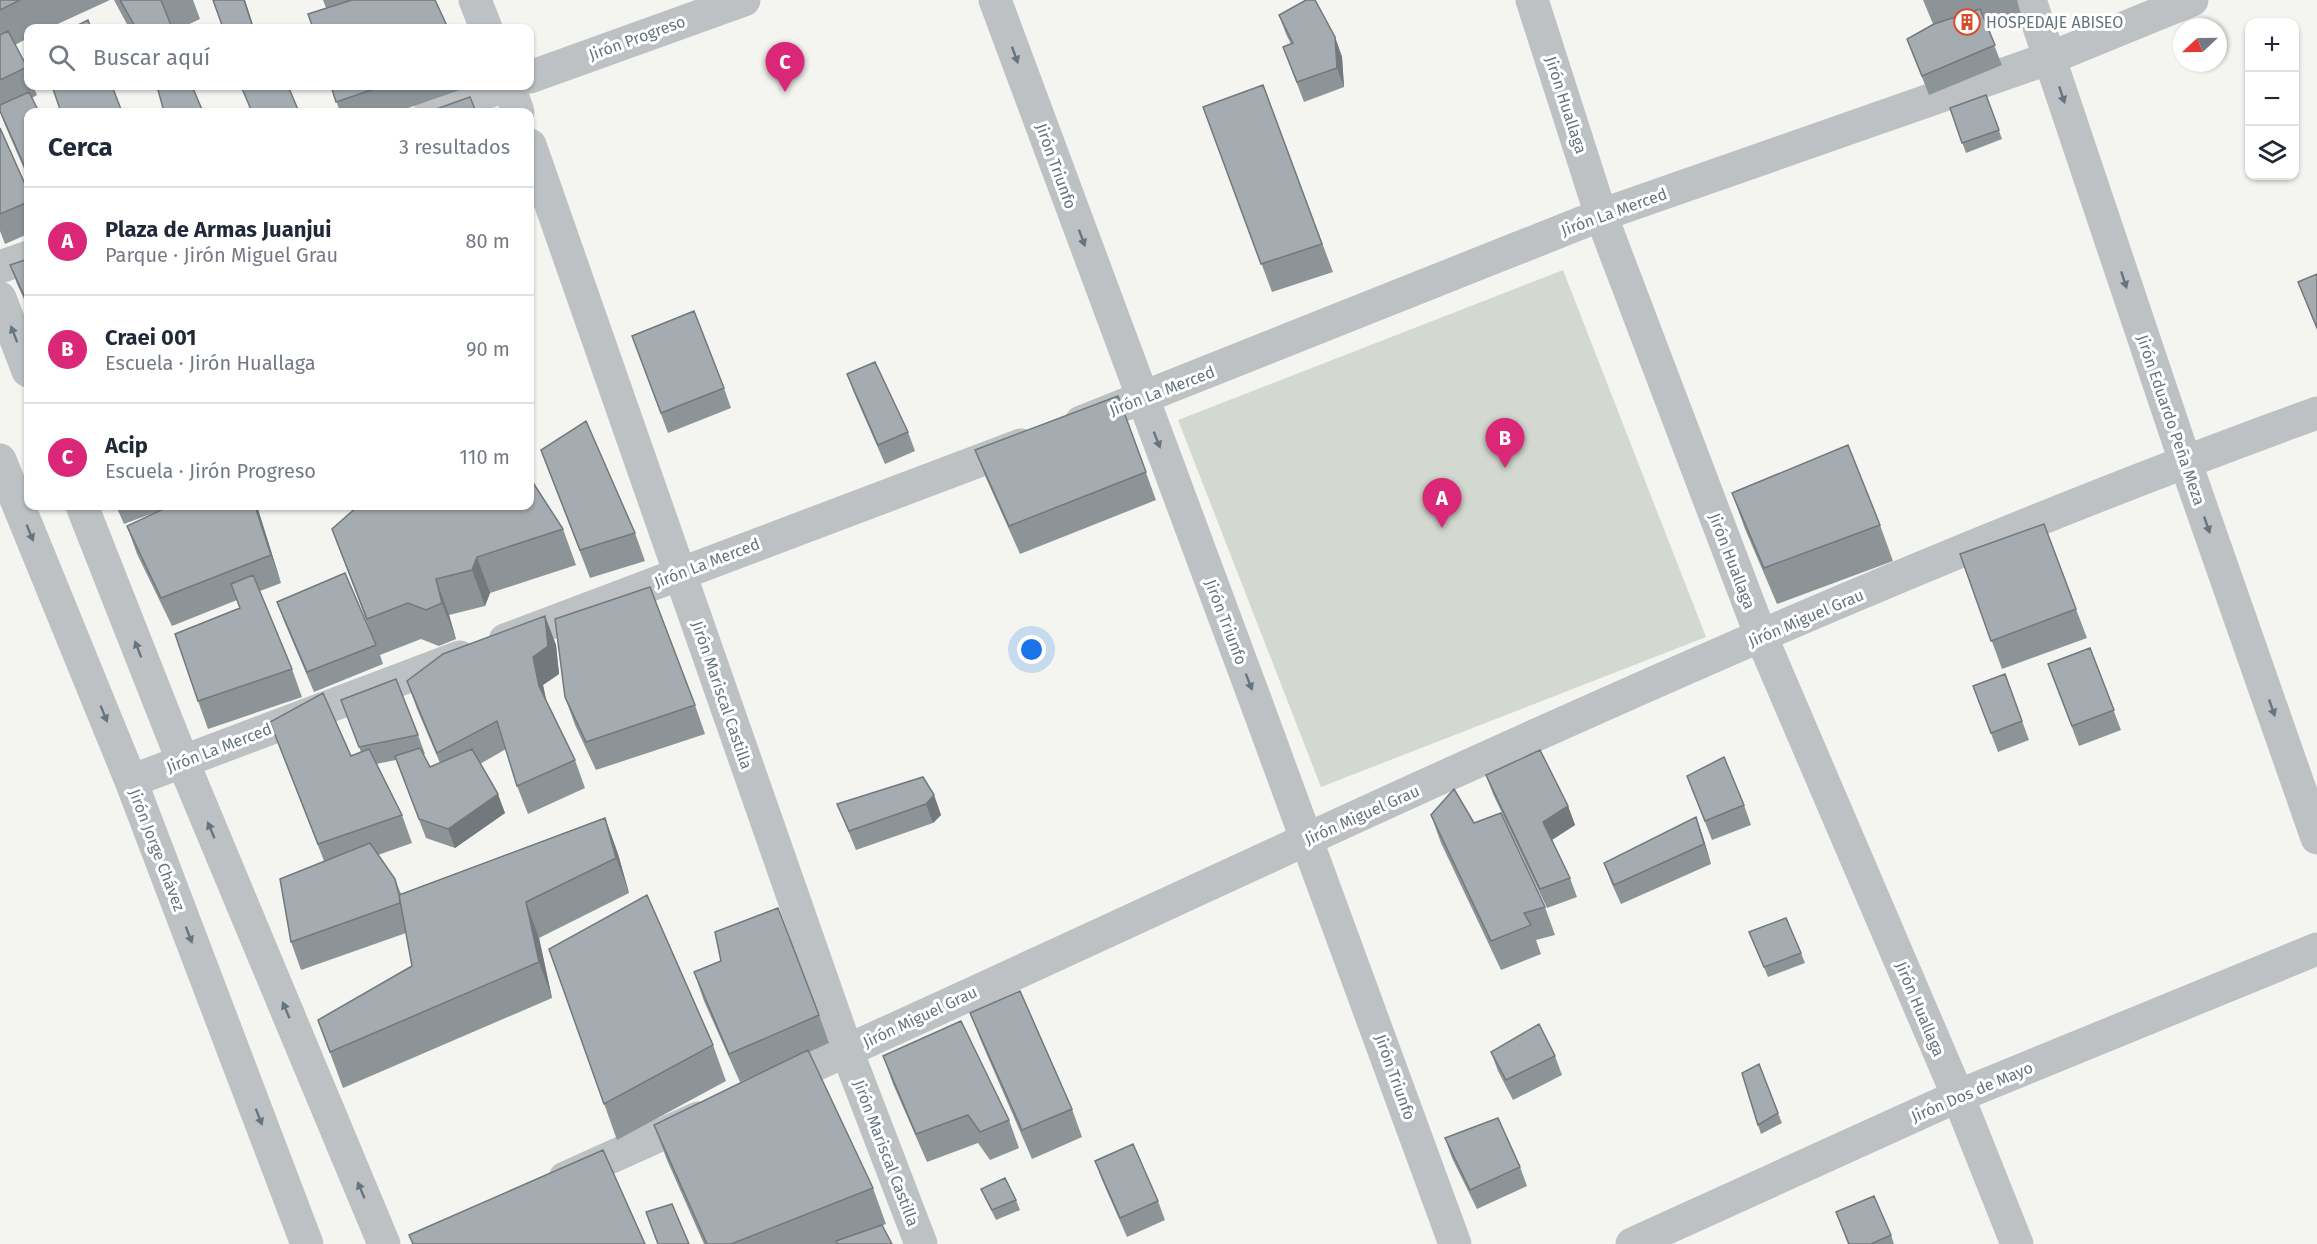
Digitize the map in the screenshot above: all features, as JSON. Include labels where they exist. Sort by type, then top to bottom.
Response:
[{"type":"street","points":[[475,0],[484,24]]},
{"type":"street","name":"Jirón Progreso","points":[[534,76],[744,0]]},
{"type":"street","name":"Jirón Triunfo","points":[[995,0],[1142,399],[1309,838],[1455,1244]]},
{"type":"street","name":"Jirón Huallaga","points":[[1532,0],[1601,215],[1761,636],[1958,1096],[2017,1244]]},
{"type":"street","name":"Jirón Eduardo Peña Meza","points":[[2030,0],[2185,461],[2317,838]]},
{"type":"street","name":"Jirón La Merced","points":[[131,781],[1142,399],[1601,215],[2050,58],[2192,0]]},
{"type":"street","points":[[442,108],[495,90]]},
{"type":"street","points":[[509,90],[516,108]]},
{"type":"street","name":"Jirón Mariscal Castilla","points":[[534,156],[847,1051],[921,1244]]},
{"type":"street","points":[[0,267],[24,258]]},
{"type":"street","points":[[0,298],[24,361]]},
{"type":"street","name":"Jirón Miguel Grau","points":[[537,1191],[1309,838],[1761,636],[2185,461],[2317,413]]},
{"type":"street","name":"Jirón Jorge Chávez","points":[[0,460],[131,781],[307,1244]]},
{"type":"street","points":[[84,510],[183,762],[384,1244]]},
{"type":"street","name":"Jirón Dos de Mayo","points":[[1632,1244],[1958,1096],[2317,949]]},
{"type":"shaded area","points":[[1563,270],[1706,637],[1321,787],[1178,420]]},
{"type":"building","points":[[0,0],[20,0],[0,10]]},
{"type":"building","points":[[120,0],[161,0],[170,24],[134,24]]},
{"type":"building","points":[[213,0],[244,0],[252,24],[222,24]]},
{"type":"building","points":[[352,0],[435,0],[446,24],[312,24],[308,14]]},
{"type":"building","points":[[1306,0],[1315,0],[1335,37],[1337,68],[1297,82],[1283,47],[1293,43],[1279,15]]},
{"type":"building","points":[[1980,9],[1995,45],[1922,76],[1907,39],[1934,24]]},
{"type":"building","points":[[8,31],[24,61],[24,68],[0,80],[0,35]]},
{"type":"building","points":[[1263,85],[1322,244],[1261,264],[1203,107]]},
{"type":"building","points":[[53,90],[114,90],[120,108],[60,108]]},
{"type":"building","points":[[158,90],[194,90],[201,108],[163,108]]},
{"type":"building","points":[[243,90],[290,90],[297,108],[250,108]]},
{"type":"building","points":[[332,90],[371,90],[336,102]]},
{"type":"building","points":[[29,92],[37,108],[24,108],[24,165],[0,111],[0,105]]},
{"type":"building","points":[[1986,95],[1999,130],[1962,143],[1950,108]]},
{"type":"building","points":[[470,97],[474,108],[439,108]]},
{"type":"building","points":[[0,128],[24,182],[24,204],[0,214]]},
{"type":"building","points":[[24,260],[24,295],[10,265]]},
{"type":"building","points":[[2317,274],[2317,328],[2298,282]]},
{"type":"building","points":[[694,311],[724,388],[661,413],[632,336]]},
{"type":"building","points":[[875,362],[908,432],[878,445],[847,374]]},
{"type":"building","points":[[1118,396],[1146,472],[1009,526],[975,450]]},
{"type":"building","points":[[586,421],[635,533],[580,550],[541,450]]},
{"type":"building","points":[[1848,445],[1880,525],[1764,568],[1732,493]]},
{"type":"building","points":[[534,484],[563,529],[477,557],[472,570],[436,579],[442,603],[426,610],[408,603],[367,619],[332,529],[353,510],[534,510]]},
{"type":"building","points":[[161,510],[256,510],[271,555],[161,598],[127,526]]},
{"type":"building","points":[[2044,524],[2076,609],[1991,641],[1960,554]]},
{"type":"building","points":[[345,573],[376,645],[307,672],[277,602]]},
{"type":"building","points":[[253,575],[292,669],[198,701],[175,634],[240,608],[231,584]]},
{"type":"building","points":[[650,587],[695,705],[586,742],[565,697],[555,619]]},
{"type":"building","points":[[545,616],[548,646],[533,657],[539,686],[575,760],[517,786],[497,721],[437,753],[407,681],[443,654]]},
{"type":"building","points":[[2090,648],[2114,710],[2072,726],[2048,664]]},
{"type":"building","points":[[2005,674],[2022,721],[1991,733],[1973,686]]},
{"type":"building","points":[[396,679],[418,735],[359,747],[341,700]]},
{"type":"building","points":[[323,693],[351,756],[369,749],[402,815],[318,844],[270,722]]},
{"type":"building","points":[[420,748],[430,767],[472,749],[498,794],[448,829],[419,819],[395,756]]},
{"type":"building","points":[[1540,750],[1568,806],[1543,822],[1570,878],[1540,889],[1486,775]]},
{"type":"building","points":[[1724,757],[1744,805],[1705,821],[1687,776]]},
{"type":"building","points":[[923,777],[934,795],[926,804],[849,831],[837,804]]},
{"type":"building","points":[[1454,789],[1474,823],[1501,813],[1545,907],[1524,913],[1531,925],[1491,941],[1431,815]]},
{"type":"building","points":[[1696,817],[1704,844],[1614,885],[1604,863]]},
{"type":"building","points":[[605,818],[616,858],[526,902],[539,962],[330,1052],[318,1020],[412,966],[399,895]]},
{"type":"building","points":[[370,843],[395,879],[400,903],[291,942],[280,879]]},
{"type":"building","points":[[647,895],[713,1045],[604,1104],[549,949]]},
{"type":"building","points":[[778,908],[819,1015],[729,1054],[694,972],[721,961],[715,932]]},
{"type":"building","points":[[1786,918],[1801,953],[1764,967],[1749,932]]},
{"type":"building","points":[[1020,991],[1072,1109],[1022,1130],[970,1013]]},
{"type":"building","points":[[961,1021],[1009,1120],[980,1132],[968,1115],[916,1134],[883,1056]]},
{"type":"building","points":[[1539,1024],[1555,1056],[1506,1080],[1491,1052]]},
{"type":"building","points":[[808,1050],[873,1188],[731,1244],[707,1244],[654,1125]]},
{"type":"building","points":[[1759,1064],[1778,1113],[1758,1125],[1742,1073]]},
{"type":"building","points":[[1498,1118],[1520,1167],[1470,1190],[1445,1138]]},
{"type":"building","points":[[1133,1144],[1158,1201],[1120,1218],[1095,1161]]},
{"type":"building","points":[[603,1150],[645,1244],[413,1244],[409,1235]]},
{"type":"building","points":[[1005,1178],[1016,1200],[992,1210],[981,1189]]},
{"type":"building","points":[[1874,1196],[1891,1235],[1871,1244],[1849,1244],[1836,1212]]},
{"type":"building","points":[[672,1204],[689,1244],[658,1244],[646,1212]]},
{"type":"building","points":[[882,1225],[892,1244],[838,1244],[836,1241]]},
{"type":"place","name":"HOSPEDAJE ABISEO","points":[[1967,22]]},
{"type":"place","name":"Acip","points":[[785,92]]},
{"type":"place","name":"Craei 001","points":[[1505,468]]},
{"type":"place","name":"Plaza de Armas Juanjui","points":[[1442,528]]}]
